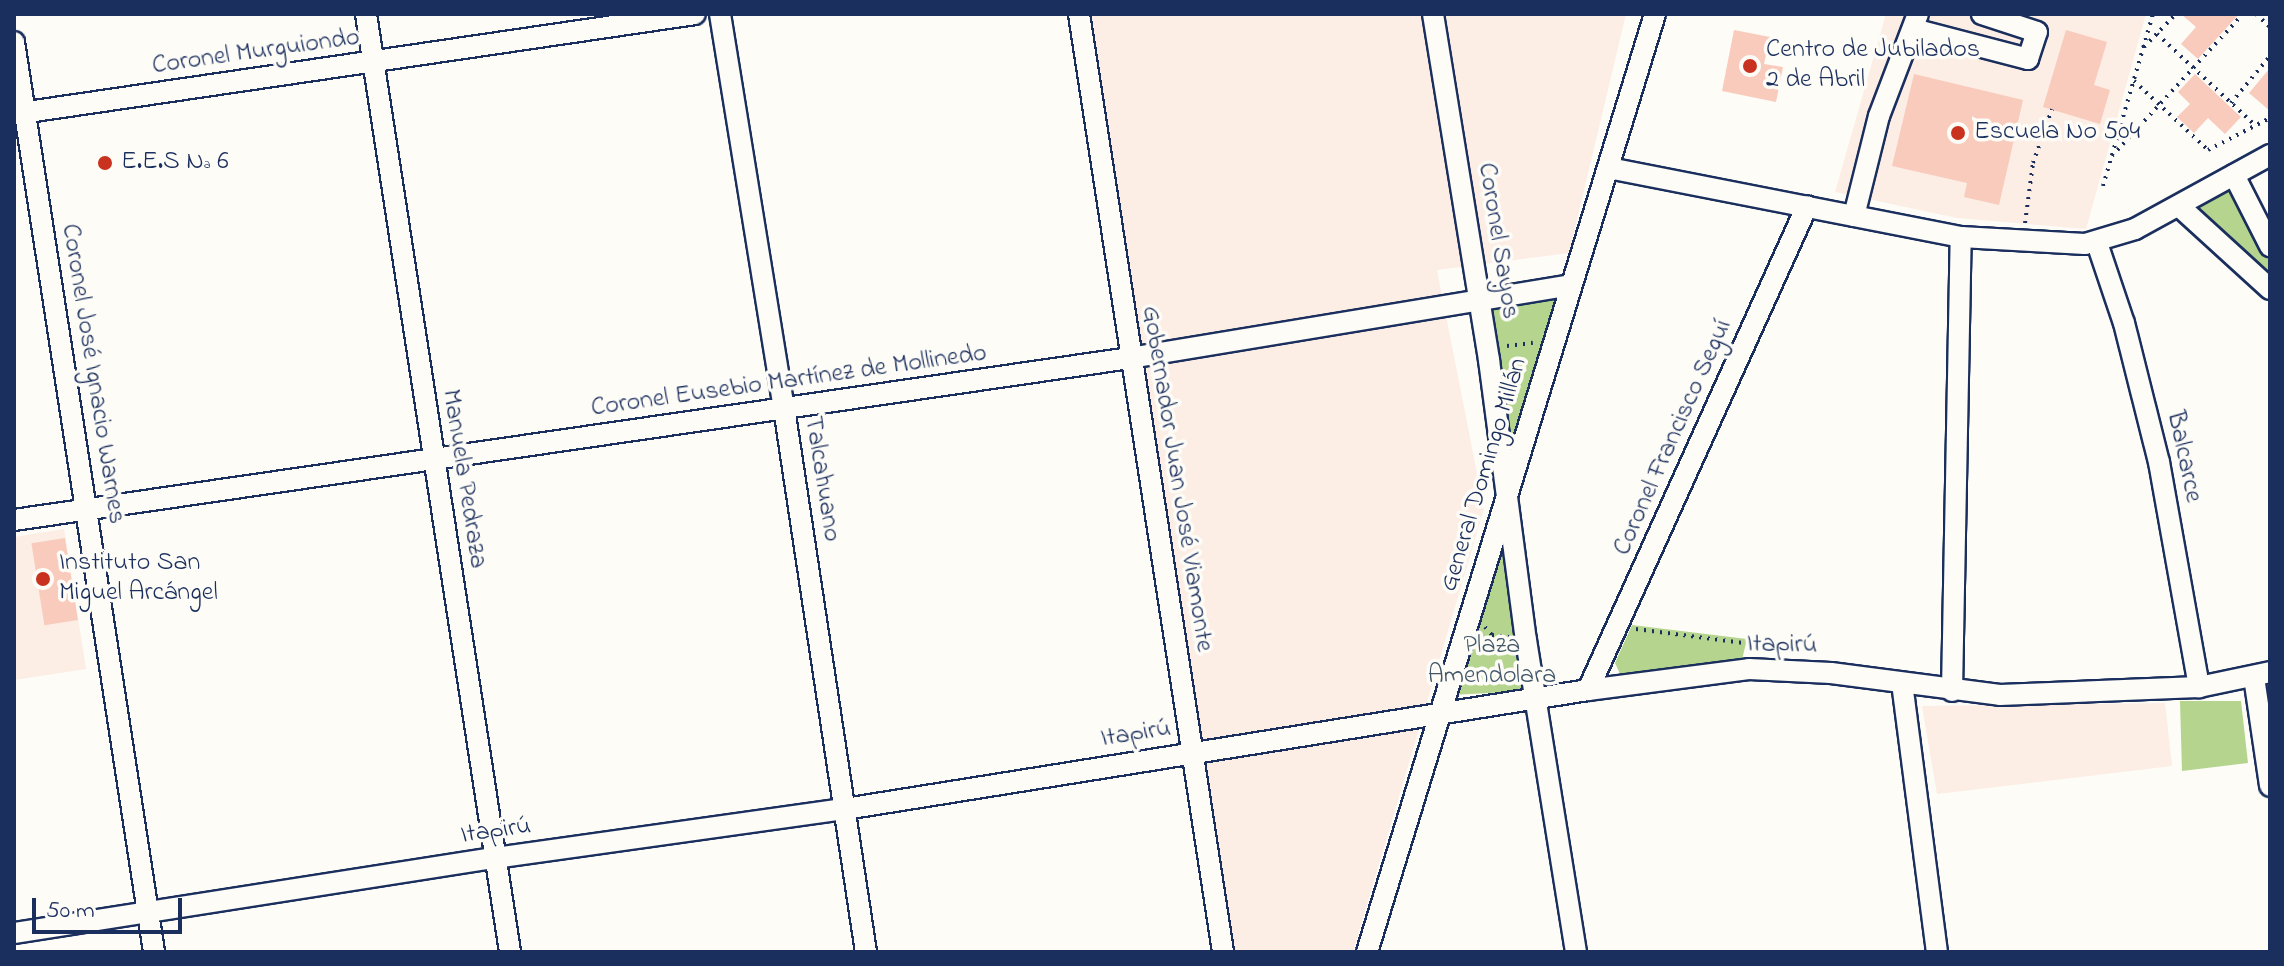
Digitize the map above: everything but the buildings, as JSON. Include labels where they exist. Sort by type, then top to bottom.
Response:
[{"type":"street","name":"Manuela Pedraza","points":[[366,14],[510,952]]},
{"type":"street","name":"Coronel Murguiondo","points":[[19,113],[695,14]]},
{"type":"street","name":"Talcahuano","points":[[720,14],[784,408],[866,952]]},
{"type":"street","name":"Gobernador Juan José Viamonte","points":[[1079,14],[1223,952]]},
{"type":"street","name":"Coronel Sayos","points":[[1433,14],[1489,360],[1526,640],[1538,699],[1576,952]]},
{"type":"street","name":"General Domingo Millán","points":[[1367,952],[1655,14]]},
{"type":"street","points":[[1854,216],[1879,116],[1916,22],[2028,59],[2037,32],[1982,14]]},
{"type":"street","name":"Coronel José Ignacio Warnes","points":[[14,42],[19,113],[88,509],[154,952]]},
{"type":"street","points":[[1609,168],[1961,237],[2023,243],[2097,243],[2135,229],[2270,155]]},
{"type":"street","points":[[2234,175],[2270,246]]},
{"type":"street","name":"Coronel Francisco Seguí","points":[[1588,690],[1807,206]]},
{"type":"street","points":[[2179,206],[2270,289]]},
{"type":"street","points":[[1952,691],[1961,237]]},
{"type":"street","name":"Balcarce","points":[[2097,243],[2124,323],[2159,462],[2199,687]]},
{"type":"street","name":"Coronel Eusebio Martínez de Mollinedo","points":[[14,520],[1130,358],[1570,285]]},
{"type":"street","name":"Itapirú","points":[[14,933],[495,858],[845,809],[1588,690],[1749,669],[1797,670],[1952,691],[2064,695],[2199,687],[2262,674]]},
{"type":"street","points":[[2262,674],[2270,786]]},
{"type":"street","points":[[1902,683],[1937,952]]},
{"type":"path","points":[[2103,186],[2153,14]]},
{"type":"path","points":[[2143,49],[2176,14]]},
{"type":"path","points":[[2112,156],[2243,14]]},
{"type":"path","points":[[2256,14],[2270,27]]},
{"type":"path","points":[[2157,34],[2256,126]]},
{"type":"path","points":[[2231,103],[2270,56]]},
{"type":"path","points":[[2134,81],[2208,150],[2270,118]]},
{"type":"path","points":[[2023,243],[2033,163],[2052,109]]},
{"type":"path","points":[[1489,360],[1511,343],[1552,343]]},
{"type":"path","points":[[1468,620],[1481,624],[1492,635],[1526,640]]},
{"type":"path","points":[[1618,626],[1807,651]]},
{"type":"shaded area","points":[[1074,14],[1626,14],[1569,253],[1437,270],[1484,509],[1353,952],[1231,952]]},
{"type":"shaded area","points":[[1886,14],[2146,14],[2086,229],[1957,218],[1835,192]]},
{"type":"shaded area","name":"Instituto San Miguel Arcángel","points":[[64,529],[86,669],[14,680],[14,537]]},
{"type":"shaded area","points":[[2165,703],[2172,766],[1937,794],[1922,706]]},
{"type":"green space","points":[[2234,175],[2270,246],[2270,289],[2179,206]]},
{"type":"green space","points":[[1570,285],[1507,491],[1480,301]]},
{"type":"green space","name":"Plaza Amendolara","points":[[1507,491],[1524,691],[1452,695]]},
{"type":"green space","points":[[1632,625],[1747,639],[1741,664],[1621,676],[1615,663]]},
{"type":"green space","points":[[2180,701],[2241,701],[2248,763],[2182,771]]},
{"type":"place","name":"Centro de Jubilados 2 de Abril","points":[[1750,66]]},
{"type":"place","name":"Escuela No 504","points":[[1958,133]]},
{"type":"place","name":"E.E.S Nª 6","points":[[105,163]]},
{"type":"place","name":"Instituto San Miguel Arcángel","points":[[43,579]]}]
